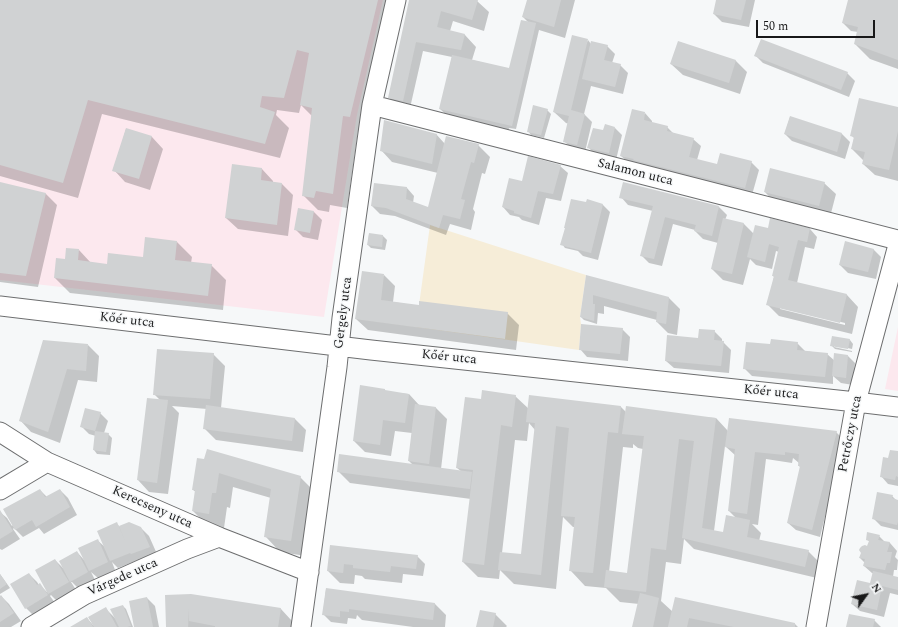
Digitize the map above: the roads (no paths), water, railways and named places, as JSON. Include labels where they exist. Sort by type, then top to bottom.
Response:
[{"type":"street","name":"Gergely utca","points":[[302,627],[337,367],[342,318],[372,105],[396,0]]},
{"type":"street","name":"Salamon utca","points":[[372,105],[898,240]]},
{"type":"street","name":"Petrőczy utca","points":[[816,627],[856,402],[898,244]]},
{"type":"street","name":"Kőér utca","points":[[0,306],[339,346],[898,407]]},
{"type":"street","name":"Kerecseny utca","points":[[0,432],[47,462],[219,537],[309,572]]},
{"type":"street","points":[[0,490],[47,462]]},
{"type":"street","name":"Várgede utca","points":[[31,627],[84,595],[187,549],[219,537]]}]
